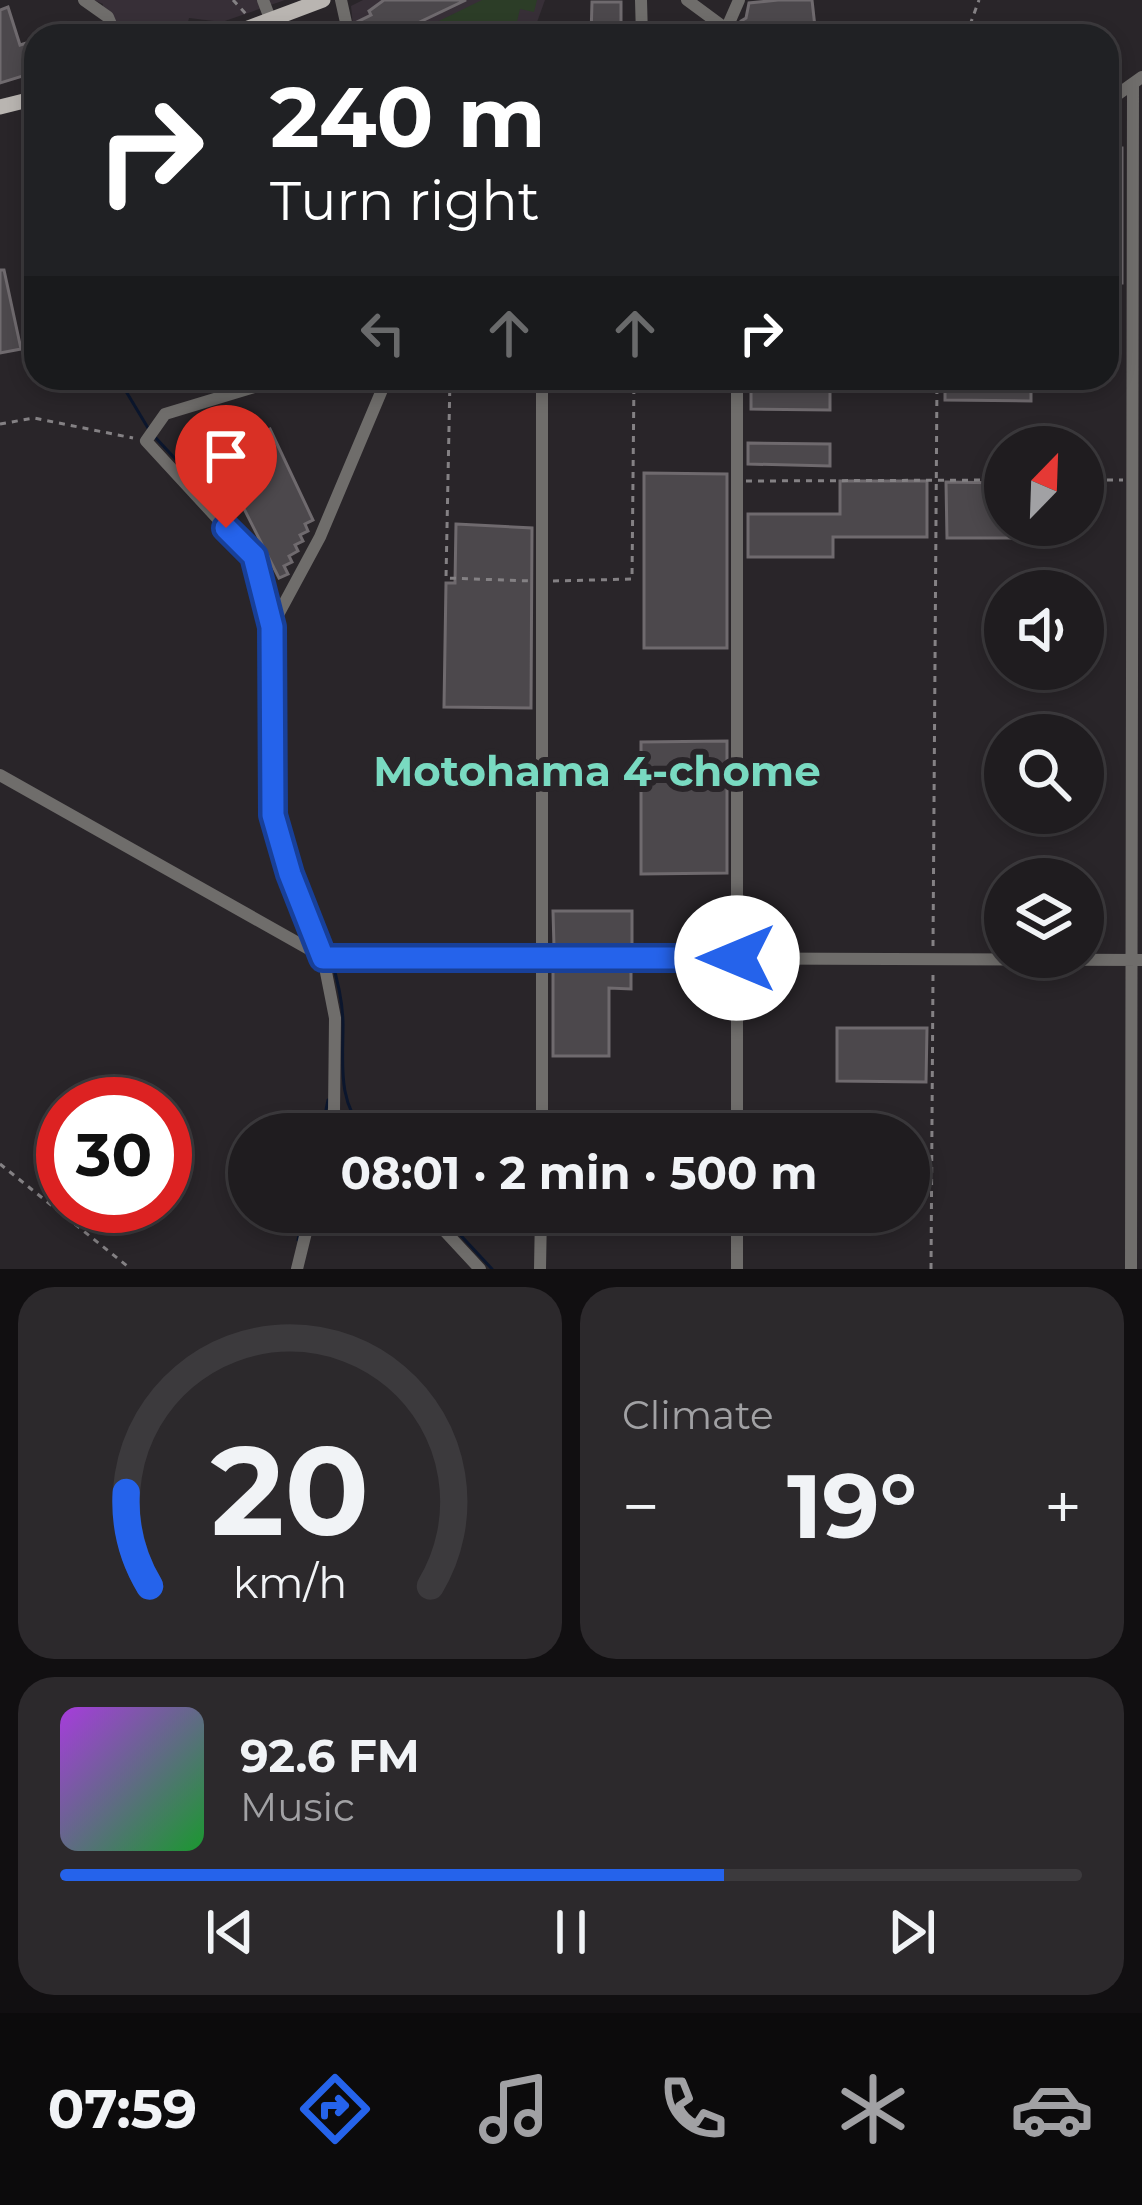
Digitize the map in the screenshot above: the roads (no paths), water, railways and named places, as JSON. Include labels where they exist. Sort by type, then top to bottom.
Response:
[{"type":"main road","points":[[261,24],[323,0]]},
{"type":"street","points":[[84,0],[108,16],[111,24]]},
{"type":"street","points":[[263,0],[264,23]]},
{"type":"street","points":[[687,0],[716,24]]},
{"type":"street","points":[[1130,1269],[1136,959],[1138,81]]},
{"type":"street","points":[[244,390],[165,414],[146,441],[254,556],[272,627],[273,815],[290,874],[328,958],[335,1018],[334,1112]]},
{"type":"street","points":[[272,627],[320,537],[382,390]]},
{"type":"street","points":[[542,390],[542,1113]]},
{"type":"street","points":[[737,390],[737,1113]]},
{"type":"street","points":[[0,775],[328,958],[1136,959]]},
{"type":"street","points":[[297,1269],[306,1233]]},
{"type":"street","points":[[447,1233],[480,1269]]},
{"type":"street","points":[[540,1269],[541,1233]]},
{"type":"street","points":[[737,1233],[737,1269]]},
{"type":"waterway","points":[[125,390],[148,428]]},
{"type":"waterway","points":[[154,436],[252,541],[267,567],[276,610]]},
{"type":"waterway","points":[[277,626],[282,813],[328,950]]},
{"type":"waterway","points":[[331,959],[342,1008],[343,1069],[352,1113]]},
{"type":"waterway","points":[[325,1113],[328,1100]]},
{"type":"waterway","points":[[298,1240],[300,1233]]},
{"type":"waterway","points":[[459,1233],[492,1269]]},
{"type":"district","name":"Motohama 4-chome","points":[[597,771]]}]
